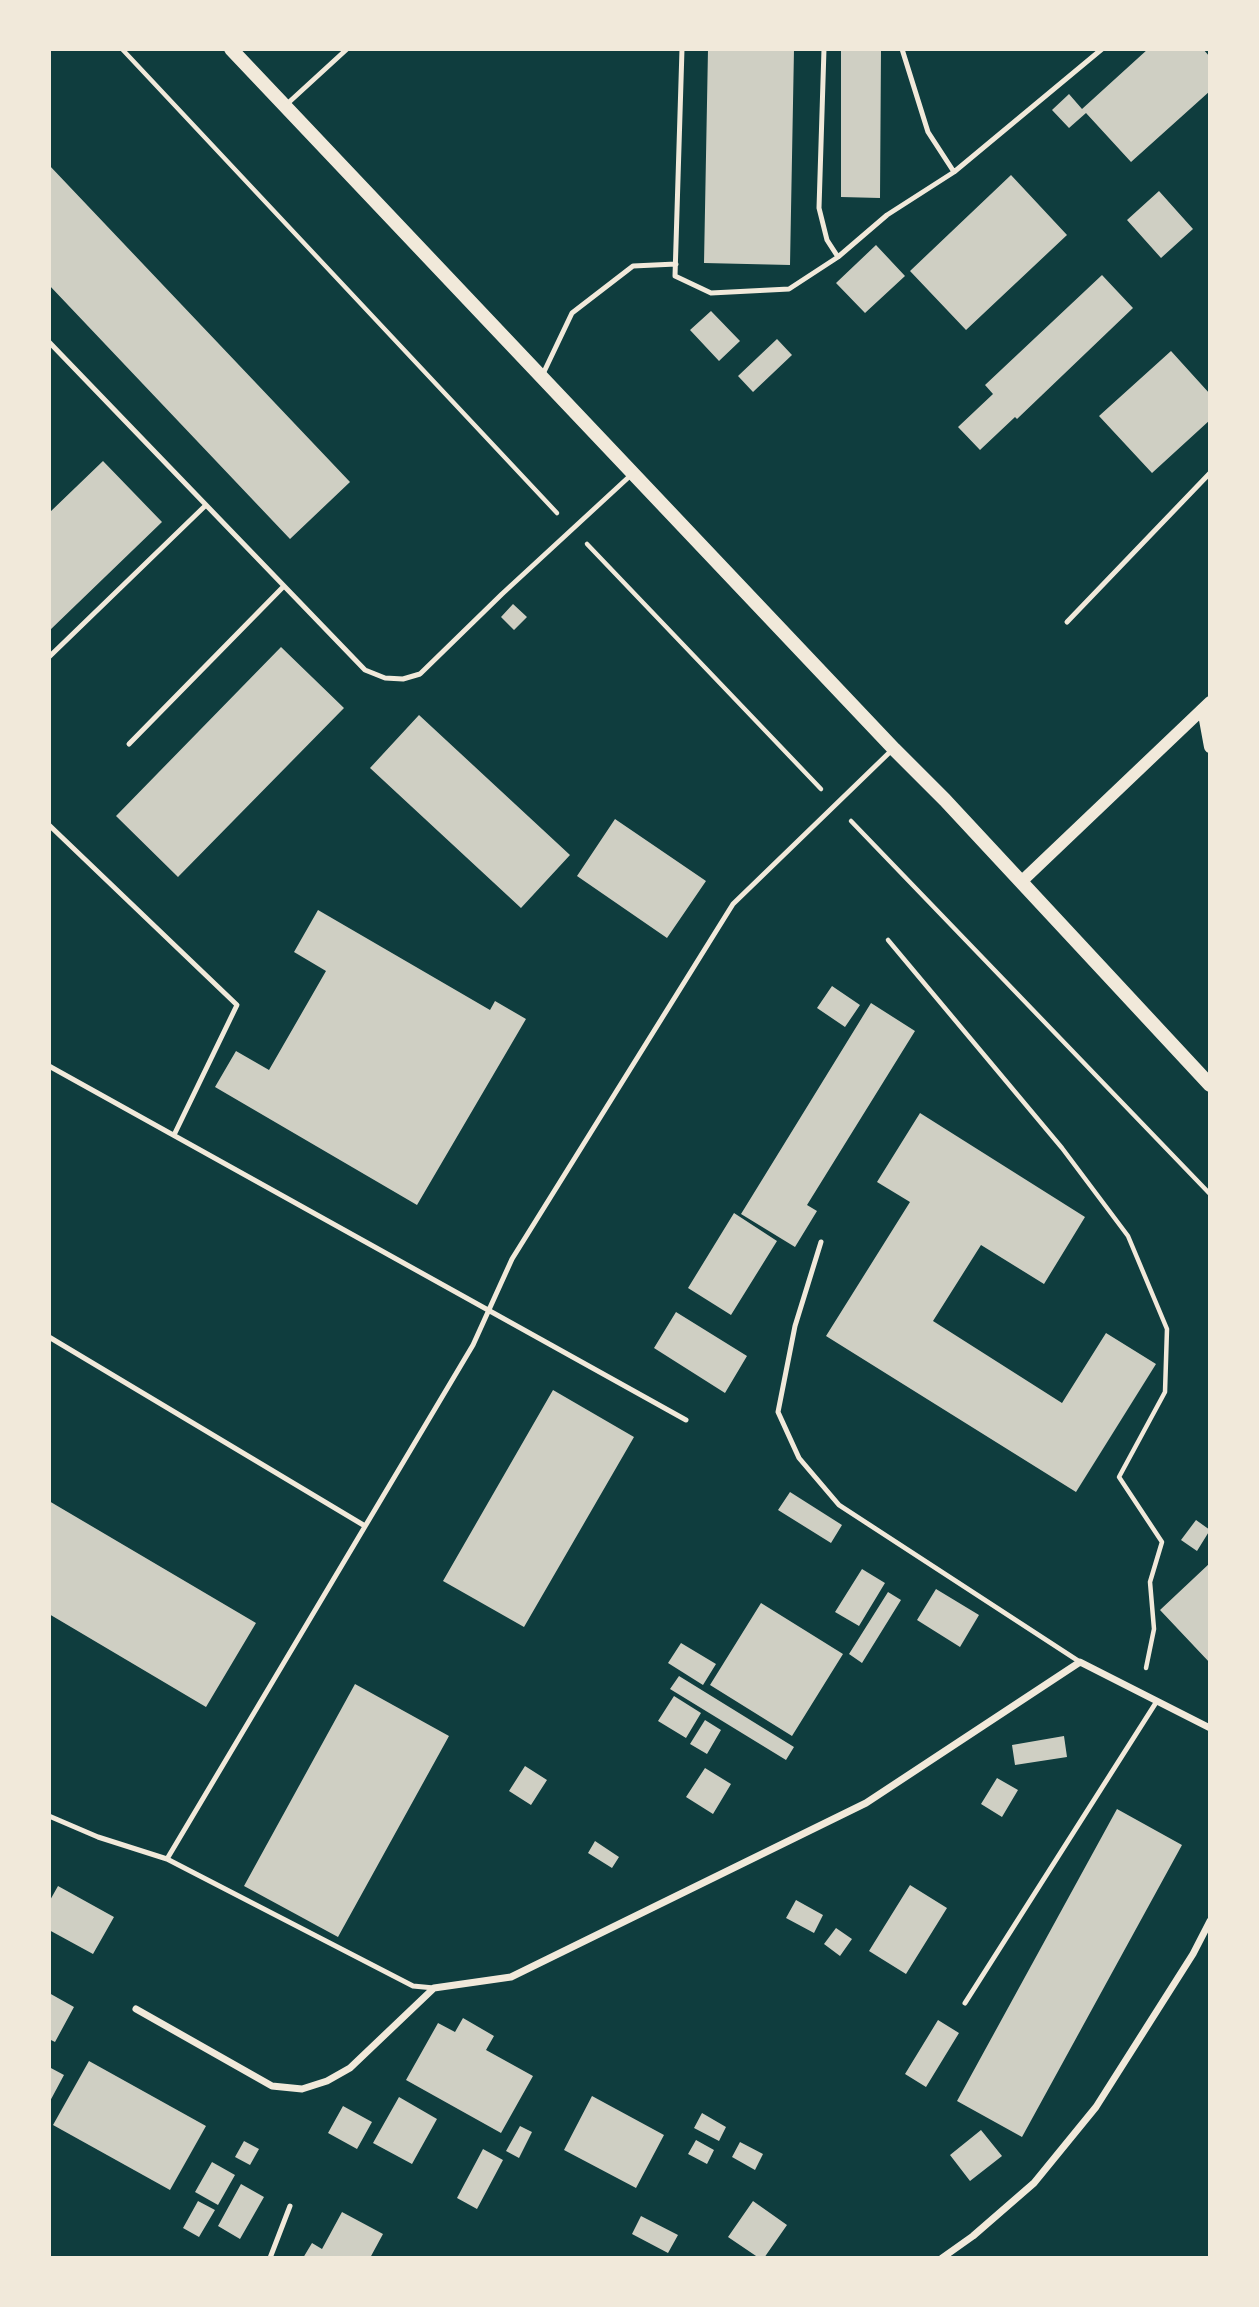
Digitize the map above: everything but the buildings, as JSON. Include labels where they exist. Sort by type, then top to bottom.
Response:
[{"type":"main road","points":[[231,49],[1210,1085]]},
{"type":"street","points":[[1206,706],[1210,747]]},
{"type":"street","points":[[1021,882],[1206,706]]},
{"type":"street","points":[[136,2009],[272,2086],[302,2089],[327,2081],[350,2068],[434,1988],[511,1977],[866,1802],[1080,1662],[1210,1728]]},
{"type":"street","points":[[942,2258],[973,2236],[1034,2183],[1096,2107],[1193,1954],[1210,1921]]},
{"type":"lane","points":[[285,107],[347,49]]},
{"type":"lane","points":[[682,49],[675,276],[711,293],[789,289],[838,257],[887,215],[954,172],[1102,49]]},
{"type":"lane","points":[[824,49],[819,208],[827,240],[838,257]]},
{"type":"lane","points":[[902,49],[928,132],[954,172]]},
{"type":"lane","points":[[542,376],[572,313],[633,266],[676,264]]},
{"type":"lane","points":[[49,342],[365,670],[385,678],[403,679],[420,674],[633,473]]},
{"type":"lane","points":[[1067,622],[1210,473]]},
{"type":"lane","points":[[49,657],[206,505]]},
{"type":"lane","points":[[129,744],[284,586]]},
{"type":"lane","points":[[167,1859],[473,1345],[512,1259],[733,904],[894,749]]},
{"type":"lane","points":[[49,825],[237,1005],[174,1135]]},
{"type":"lane","points":[[49,1066],[687,1420]]},
{"type":"lane","points":[[821,1242],[796,1326],[778,1412],[799,1458],[839,1505],[1080,1662]]},
{"type":"lane","points":[[49,1337],[365,1526]]},
{"type":"lane","points":[[965,2003],[1157,1700]]},
{"type":"lane","points":[[49,1816],[98,1837],[167,1859],[413,1986],[434,1988]]},
{"type":"lane","points":[[270,2258],[290,2206]]},
{"type":"path","points":[[122,49],[894,867],[1210,1194]]},
{"type":"path","points":[[888,940],[1062,1148],[1128,1237],[1167,1329],[1165,1392],[1119,1477],[1162,1542],[1150,1582],[1153,1629],[1141,1692]]}]
